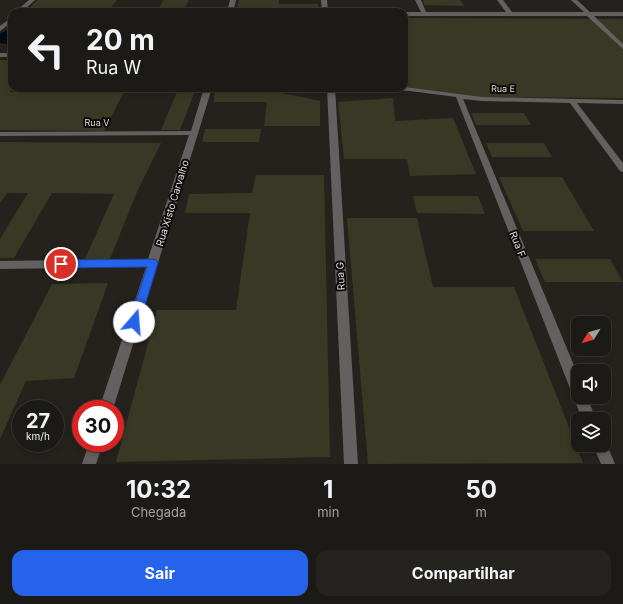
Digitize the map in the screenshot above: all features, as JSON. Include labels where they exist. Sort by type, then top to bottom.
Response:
[{"type":"street","points":[[23,8],[32,0]]},
{"type":"street","points":[[418,0],[424,14]]},
{"type":"street","points":[[500,0],[510,14]]},
{"type":"street","points":[[574,0],[623,47]]},
{"type":"street","points":[[408,14],[623,14]]},
{"type":"street","points":[[0,29],[8,22]]},
{"type":"street","name":"Rua E","points":[[408,89],[459,97],[623,102]]},
{"type":"street","name":"Rua Xisto Carvalho","points":[[109,400],[207,92]]},
{"type":"street","name":"Rua G","points":[[331,92],[351,464]]},
{"type":"street","name":"Rua F","points":[[459,97],[571,374]]},
{"type":"street","points":[[572,101],[623,169]]},
{"type":"street","name":"Rua V","points":[[0,134],[193,133]]},
{"type":"street","points":[[0,265],[153,263]]},
{"type":"street","points":[[89,464],[93,452]]},
{"type":"street","points":[[603,452],[608,464]]},
{"type":"green space","points":[[38,0],[117,0],[110,8],[29,8]]},
{"type":"green space","points":[[163,0],[189,0],[185,8],[159,8]]},
{"type":"green space","points":[[239,0],[279,0],[279,4],[318,4],[318,8],[237,8]]},
{"type":"green space","points":[[423,0],[460,0],[464,6],[424,5]]},
{"type":"green space","points":[[408,18],[623,19],[623,98],[472,97],[408,89]]},
{"type":"green space","points":[[0,60],[8,60],[8,92],[124,92],[104,131],[0,130]]},
{"type":"green space","points":[[177,92],[194,93],[180,130],[161,130]]},
{"type":"green space","points":[[215,92],[278,92],[320,101],[320,126],[264,126],[267,102],[214,102]]},
{"type":"green space","points":[[393,98],[395,121],[453,118],[476,174],[410,176],[407,159],[344,159],[338,102]]},
{"type":"green space","points":[[471,113],[524,113],[531,125],[476,125]]},
{"type":"green space","points":[[205,129],[261,129],[259,142],[202,142]]},
{"type":"green space","points":[[0,142],[161,143],[136,194],[110,259],[85,259],[114,194],[52,193],[14,258],[0,258],[0,239],[28,193],[7,193],[0,203]]},
{"type":"green space","points":[[486,143],[544,143],[552,157],[492,157]]},
{"type":"green space","points":[[256,175],[324,175],[330,457],[116,462],[119,452],[124,452],[124,432],[157,310],[236,310],[250,213],[185,213],[189,194],[252,193]]},
{"type":"green space","points":[[499,177],[562,177],[594,231],[523,231]]},
{"type":"green space","points":[[413,196],[478,196],[485,214],[417,213]]},
{"type":"green space","points":[[347,218],[417,218],[433,287],[514,287],[571,432],[571,452],[579,452],[583,463],[368,464]]},
{"type":"green space","points":[[535,259],[610,259],[623,282],[545,282]]},
{"type":"green space","points":[[108,283],[74,378],[26,381],[17,400],[12,400],[12,412],[0,439],[0,385],[52,284]]},
{"type":"shaded area","points":[[8,30],[8,44],[0,43],[0,33]]},
{"type":"route","points":[[61,264],[153,263],[134,322]]}]
